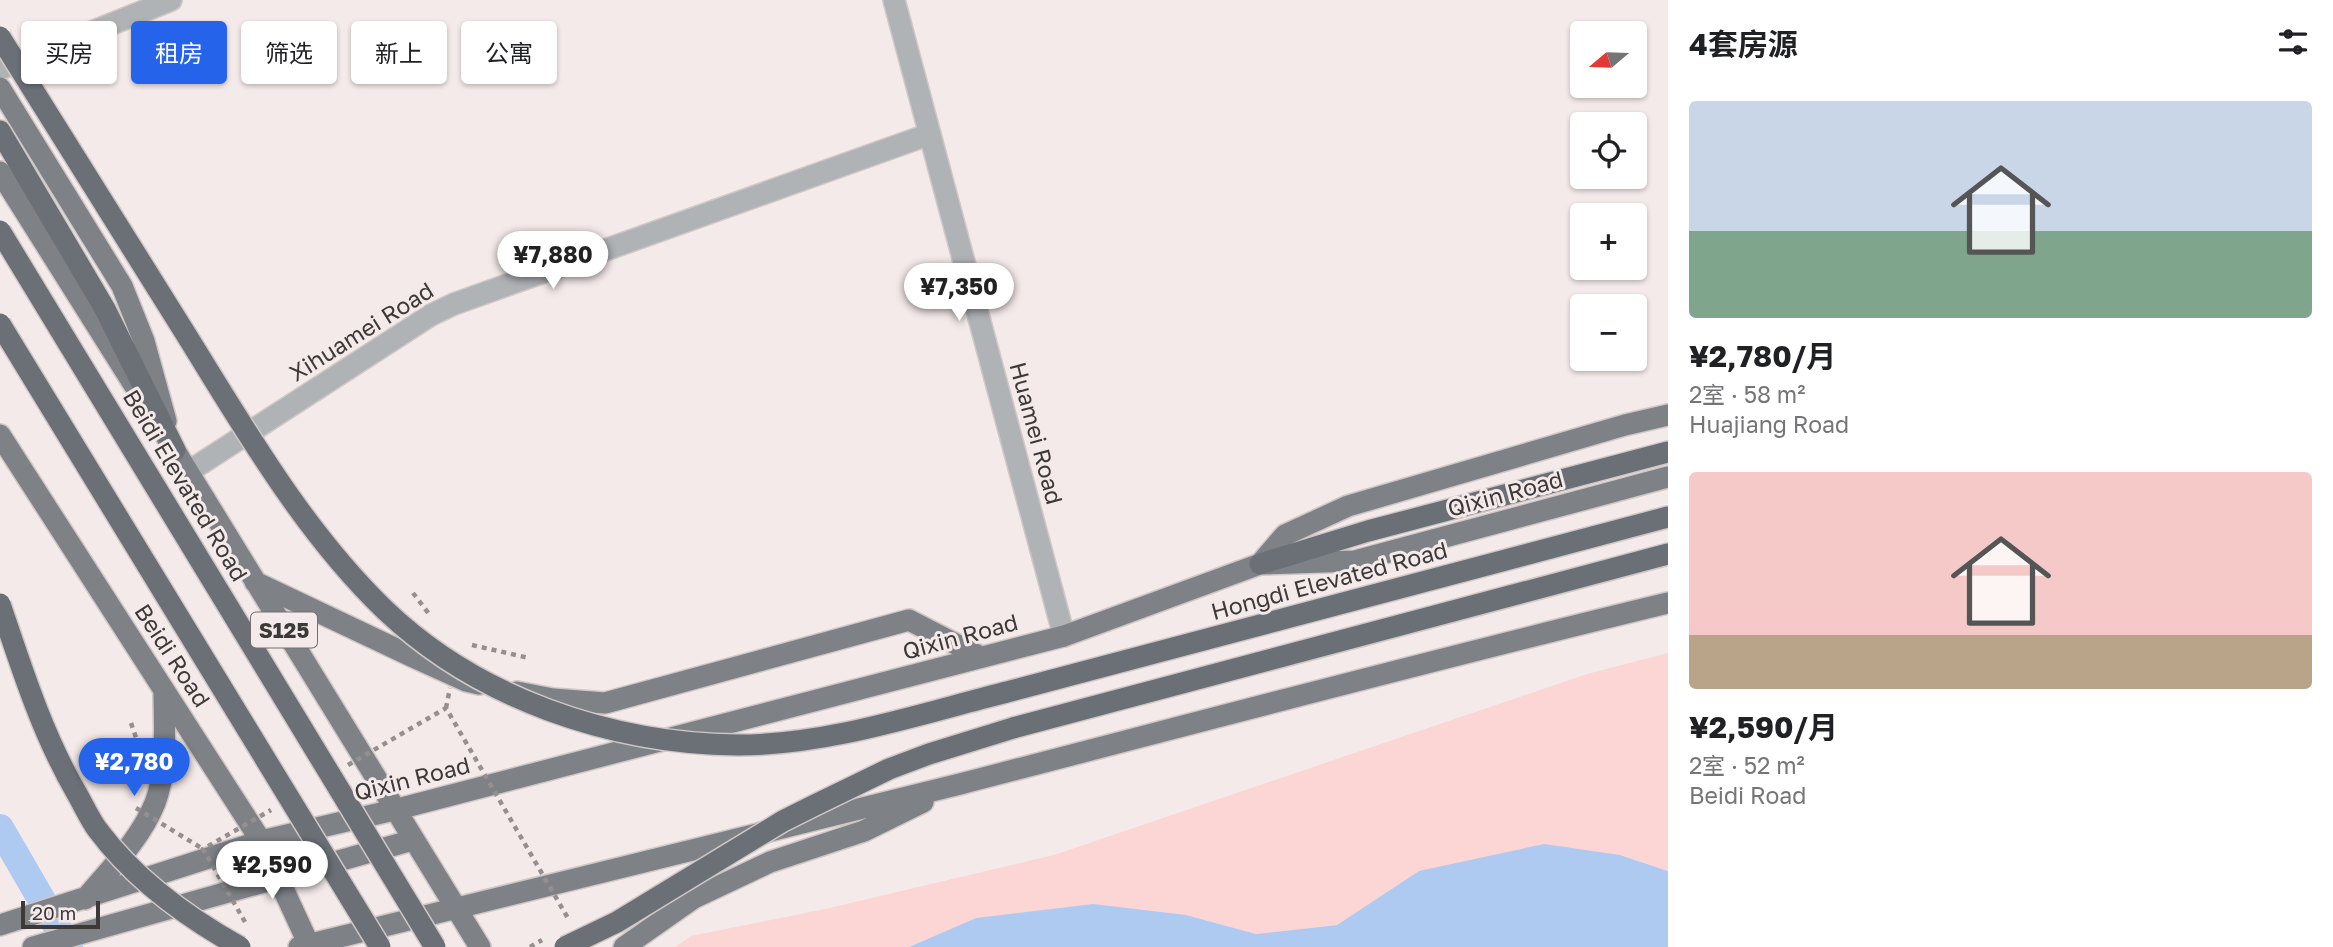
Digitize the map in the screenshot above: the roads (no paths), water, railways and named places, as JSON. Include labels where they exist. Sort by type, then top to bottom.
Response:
[{"type":"highway","name":"Hongdi Elevated Road","points":[[0,37],[281,483],[336,556],[386,610],[435,650],[484,680],[545,709],[592,725],[687,743],[739,745],[787,742],[837,734],[1003,694],[1668,517]]},
{"type":"highway","points":[[0,131],[105,309],[174,450]]},
{"type":"highway","name":"Beidi Elevated Road","points":[[0,231],[435,947]]},
{"type":"highway","points":[[0,324],[380,947]]},
{"type":"highway","points":[[1260,564],[1368,531],[1668,452]]},
{"type":"highway","points":[[559,937],[617,922],[783,821],[889,769],[929,754],[1013,728],[1668,554]]},
{"type":"highway","points":[[0,604],[58,761],[97,829],[145,882],[201,925],[240,947]]},
{"type":"main road","points":[[0,88],[122,286],[144,341],[174,450]]},
{"type":"main road","name":"S125","points":[[0,172],[480,947]]},
{"type":"main road","points":[[1260,564],[1285,535],[1349,506],[1625,425],[1668,415]]},
{"type":"main road","name":"Beidi Road","points":[[0,436],[261,841],[306,946]]},
{"type":"main road","name":"Qixin Road","points":[[0,925],[261,841],[394,810],[1064,636],[1260,564],[1355,561],[1668,477]]},
{"type":"main road","points":[[255,582],[466,681],[553,699],[605,703],[909,620],[981,657]]},
{"type":"main road","points":[[306,946],[960,784],[1668,603]]},
{"type":"main road","points":[[85,899],[134,842],[155,803],[163,765],[164,691]]},
{"type":"main road","points":[[624,947],[694,898],[770,862],[864,831],[960,784]]},
{"type":"main road","points":[[33,947],[413,840]]},
{"type":"street","points":[[0,69],[171,0]]},
{"type":"street","name":"Huamei Road","points":[[894,0],[1064,636]]},
{"type":"street","name":"Xihuamei Road","points":[[188,472],[431,315],[454,303],[930,134]]},
{"type":"water","points":[[1544,844],[1620,855],[1668,871],[1668,947],[909,947],[976,918],[1093,904],[1186,915],[1256,934],[1337,925],[1419,871]]},
{"type":"waterway","points":[[0,828],[69,947]]}]
